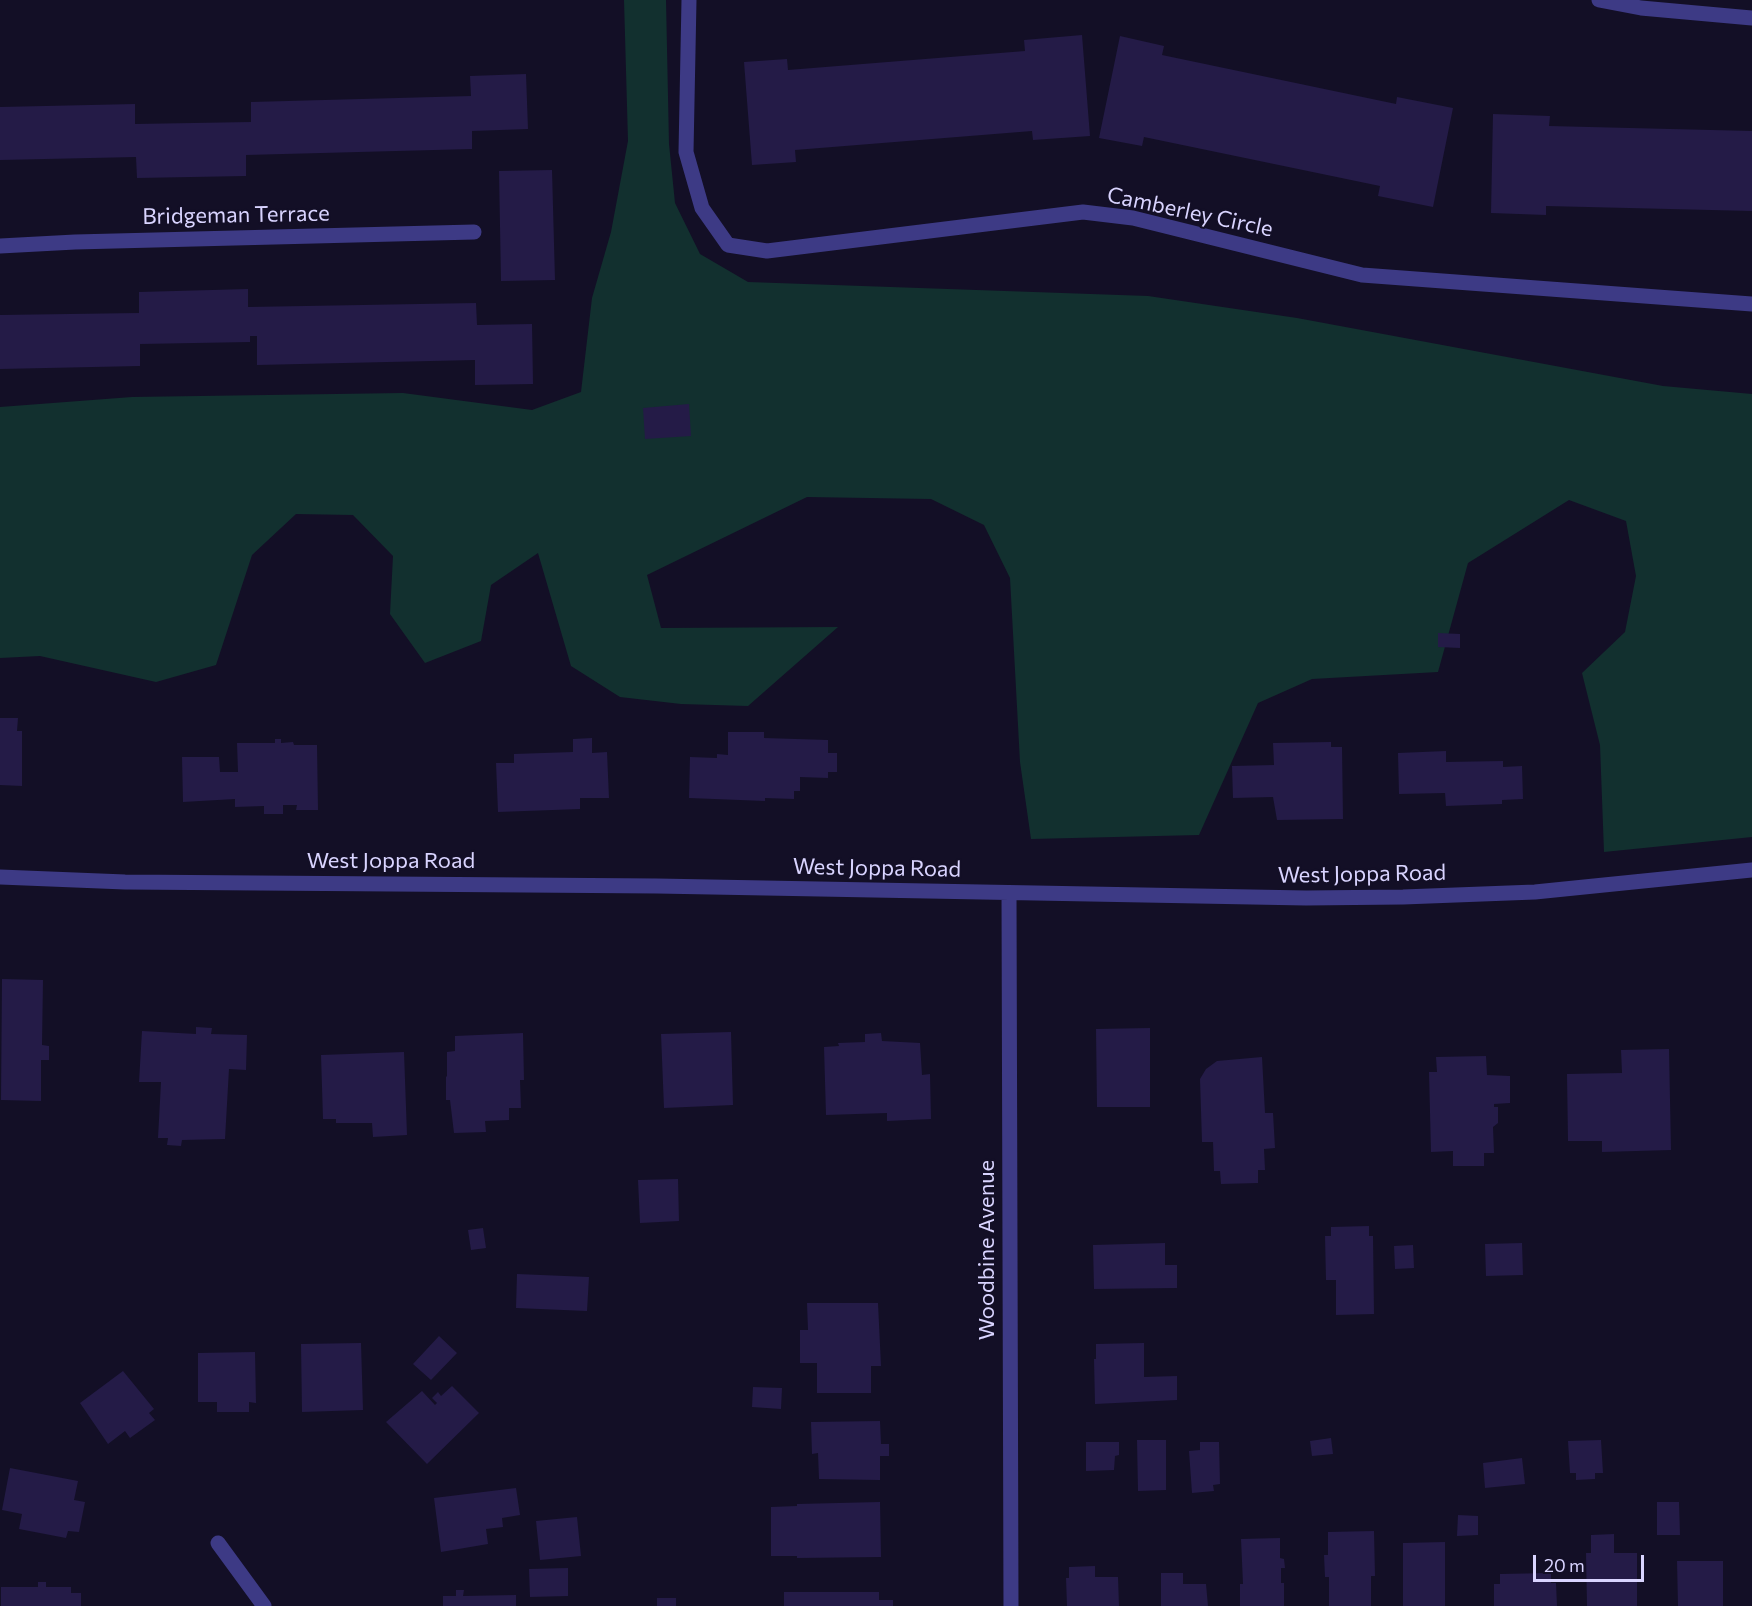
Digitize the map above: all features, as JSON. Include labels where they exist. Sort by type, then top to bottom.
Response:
[{"type":"street","name":"Camberley Circle","points":[[689,0],[686,152],[702,208],[728,244],[767,251],[1083,212],[1133,218],[1362,275],[1752,304]]},
{"type":"street","points":[[1599,0],[1641,8],[1752,18]]},
{"type":"street","name":"Bridgeman Terrace","points":[[0,246],[474,232]]},
{"type":"street","name":"West Joppa Road","points":[[0,877],[125,882],[657,886],[1221,898],[1403,897],[1535,892],[1752,870]]},
{"type":"street","name":"Woodbine Avenue","points":[[1009,893],[1011,1606]]},
{"type":"street","points":[[218,1543],[264,1606]]},
{"type":"green space","points":[[624,0],[666,0],[669,144],[675,203],[700,254],[748,282],[1148,296],[1297,318],[1663,386],[1752,394],[1752,837],[1604,852],[1600,745],[1582,673],[1625,632],[1636,576],[1626,521],[1569,500],[1468,563],[1438,672],[1312,679],[1258,703],[1199,835],[1031,839],[1020,762],[1010,578],[984,525],[931,499],[807,497],[647,575],[661,628],[838,627],[748,706],[681,704],[620,697],[571,666],[538,553],[491,585],[481,641],[425,663],[390,614],[393,556],[353,515],[296,514],[252,555],[216,665],[156,682],[40,656],[0,658],[0,407],[132,397],[403,393],[532,410],[581,392],[592,298],[611,232],[628,141]]},
{"type":"building","points":[[1082,35],[1090,136],[1033,140],[1032,131],[795,150],[796,162],[752,165],[744,62],[787,59],[788,70],[1025,51],[1024,40]]},
{"type":"building","points":[[1120,36],[1164,46],[1162,55],[1396,104],[1397,97],[1453,108],[1433,207],[1378,196],[1380,186],[1144,137],[1142,146],[1099,138]]},
{"type":"building","points":[[526,74],[528,129],[472,131],[472,149],[246,155],[246,176],[137,178],[136,157],[0,160],[0,107],[135,104],[135,124],[251,122],[251,102],[471,96],[470,76]]},
{"type":"building","points":[[1493,114],[1550,116],[1549,126],[1752,131],[1752,211],[1546,206],[1546,215],[1491,213]]},
{"type":"building","points":[[552,170],[555,280],[501,281],[499,171]]},
{"type":"building","points":[[248,289],[248,307],[476,303],[477,325],[532,324],[533,384],[475,385],[475,360],[257,365],[257,336],[250,336],[250,342],[140,344],[140,366],[0,369],[0,315],[139,313],[139,292]]},
{"type":"building","points":[[689,404],[691,436],[645,439],[643,408]]},
{"type":"building","points":[[1438,633],[1460,634],[1460,648],[1438,647]]},
{"type":"building","points":[[0,718],[18,718],[17,731],[22,731],[22,786],[0,785]]},
{"type":"building","points":[[728,732],[764,732],[764,738],[828,740],[828,753],[837,753],[837,772],[828,772],[828,778],[800,777],[800,791],[794,791],[794,799],[765,798],[765,801],[689,798],[690,757],[717,758],[717,754],[728,755]]},
{"type":"building","points":[[592,738],[592,753],[607,752],[609,798],[580,798],[580,809],[498,812],[496,763],[514,763],[514,754],[573,752],[573,739]]},
{"type":"building","points":[[275,739],[281,739],[281,743],[293,742],[294,745],[317,745],[318,810],[296,810],[297,805],[283,805],[283,814],[264,814],[264,806],[235,807],[235,799],[183,802],[182,757],[219,757],[220,772],[238,772],[237,743],[275,743]]},
{"type":"building","points":[[1331,742],[1331,747],[1342,747],[1343,819],[1277,820],[1273,797],[1233,798],[1232,766],[1274,765],[1273,743]]},
{"type":"building","points":[[1446,751],[1446,762],[1503,761],[1503,767],[1522,766],[1523,799],[1502,800],[1502,804],[1446,806],[1445,793],[1399,794],[1398,753]]},
{"type":"building","points":[[2,979],[43,980],[42,1045],[49,1046],[49,1060],[41,1060],[41,1101],[1,1100]]},
{"type":"building","points":[[196,1027],[212,1028],[211,1034],[247,1035],[246,1070],[229,1069],[225,1139],[182,1140],[181,1146],[167,1145],[168,1138],[158,1138],[161,1082],[139,1082],[142,1031],[196,1034]]},
{"type":"building","points":[[1150,1028],[1150,1107],[1097,1107],[1096,1029]]},
{"type":"building","points":[[731,1032],[733,1105],[664,1108],[661,1034]]},
{"type":"building","points":[[523,1033],[524,1080],[520,1080],[521,1108],[509,1108],[509,1120],[485,1121],[486,1132],[454,1133],[450,1100],[446,1100],[446,1077],[447,1052],[455,1051],[455,1036]]},
{"type":"building","points":[[881,1033],[882,1041],[920,1043],[922,1075],[930,1074],[931,1119],[887,1121],[887,1113],[826,1115],[824,1047],[839,1046],[838,1043],[865,1042],[865,1034]]},
{"type":"building","points":[[1669,1049],[1671,1150],[1602,1152],[1602,1141],[1568,1141],[1567,1074],[1622,1073],[1621,1050]]},
{"type":"building","points":[[404,1052],[407,1135],[373,1137],[372,1123],[336,1123],[336,1119],[323,1119],[321,1055]]},
{"type":"building","points":[[1486,1056],[1487,1075],[1510,1076],[1510,1103],[1494,1104],[1494,1107],[1498,1107],[1498,1123],[1493,1127],[1494,1153],[1484,1153],[1484,1166],[1453,1166],[1453,1151],[1431,1152],[1429,1072],[1437,1072],[1436,1057]]},
{"type":"building","points":[[1262,1057],[1265,1113],[1273,1113],[1275,1148],[1264,1149],[1265,1170],[1258,1170],[1258,1183],[1221,1184],[1220,1171],[1214,1171],[1213,1142],[1202,1142],[1200,1079],[1206,1069],[1217,1061]]},
{"type":"building","points":[[678,1179],[679,1221],[640,1223],[638,1180]]},
{"type":"building","points":[[1369,1226],[1369,1236],[1373,1236],[1374,1314],[1336,1315],[1336,1280],[1326,1280],[1325,1236],[1331,1236],[1331,1227]]},
{"type":"building","points":[[483,1228],[486,1248],[471,1250],[468,1230]]},
{"type":"building","points":[[1165,1243],[1165,1265],[1177,1265],[1177,1288],[1094,1289],[1093,1245]]},
{"type":"building","points":[[1522,1243],[1523,1275],[1486,1276],[1485,1244]]},
{"type":"building","points":[[1413,1245],[1414,1268],[1395,1269],[1394,1246]]},
{"type":"building","points":[[517,1274],[589,1277],[587,1311],[516,1308]]},
{"type":"building","points":[[807,1303],[878,1303],[881,1366],[871,1366],[871,1393],[817,1393],[817,1363],[800,1363],[800,1330],[808,1330]]},
{"type":"building","points":[[439,1336],[457,1353],[431,1380],[413,1364]]},
{"type":"building","points":[[361,1343],[363,1410],[302,1412],[301,1344]]},
{"type":"building","points":[[1144,1343],[1144,1377],[1177,1376],[1177,1400],[1095,1404],[1096,1344]]},
{"type":"building","points":[[255,1352],[256,1403],[249,1402],[249,1412],[217,1412],[217,1402],[198,1402],[198,1353]]},
{"type":"building","points":[[123,1371],[154,1409],[149,1413],[155,1420],[130,1438],[125,1431],[108,1444],[80,1403]]},
{"type":"building","points":[[452,1386],[479,1413],[427,1464],[386,1422],[422,1391],[435,1405],[437,1403],[432,1398],[438,1392],[441,1396]]},
{"type":"building","points":[[753,1387],[782,1388],[781,1409],[752,1407]]},
{"type":"building","points":[[880,1421],[881,1444],[889,1444],[889,1456],[880,1456],[880,1480],[819,1479],[818,1453],[812,1454],[811,1422]]},
{"type":"building","points":[[1331,1438],[1333,1454],[1312,1456],[1310,1441]]},
{"type":"building","points":[[1137,1440],[1166,1440],[1166,1490],[1138,1491]]},
{"type":"building","points":[[1601,1440],[1603,1473],[1595,1473],[1595,1479],[1576,1480],[1576,1473],[1570,1473],[1568,1441]]},
{"type":"building","points":[[1086,1442],[1119,1442],[1119,1455],[1115,1456],[1114,1470],[1086,1471]]},
{"type":"building","points":[[1200,1442],[1219,1442],[1220,1484],[1213,1485],[1214,1491],[1192,1493],[1189,1451],[1200,1450]]},
{"type":"building","points":[[1522,1458],[1525,1484],[1485,1488],[1483,1463]]},
{"type":"building","points":[[10,1468],[78,1481],[74,1500],[85,1502],[79,1532],[68,1531],[66,1538],[19,1529],[22,1514],[2,1510]]},
{"type":"building","points":[[516,1488],[520,1515],[502,1518],[503,1527],[486,1529],[488,1544],[441,1552],[434,1498]]},
{"type":"building","points":[[880,1502],[881,1557],[771,1556],[771,1507],[797,1506],[797,1504]]},
{"type":"building","points":[[1657,1502],[1679,1502],[1680,1535],[1657,1535]]},
{"type":"building","points":[[1458,1515],[1478,1516],[1478,1535],[1457,1536]]},
{"type":"building","points":[[577,1517],[581,1556],[540,1560],[536,1521]]},
{"type":"building","points":[[1374,1531],[1375,1576],[1371,1576],[1371,1606],[1329,1606],[1329,1577],[1325,1577],[1324,1555],[1328,1555],[1328,1532]]},
{"type":"building","points":[[1614,1534],[1614,1553],[1637,1553],[1637,1606],[1587,1606],[1586,1553],[1591,1553],[1591,1535]]},
{"type":"building","points":[[1280,1538],[1280,1558],[1284,1559],[1285,1568],[1281,1568],[1281,1583],[1284,1583],[1284,1606],[1240,1606],[1240,1584],[1243,1584],[1241,1539]]},
{"type":"building","points":[[1445,1542],[1445,1606],[1403,1606],[1403,1543]]},
{"type":"building","points":[[1677,1561],[1723,1561],[1723,1606],[1678,1606]]},
{"type":"building","points":[[1095,1566],[1095,1577],[1118,1577],[1119,1606],[1067,1606],[1066,1578],[1069,1578],[1069,1567]]},
{"type":"building","points":[[568,1568],[568,1596],[530,1597],[529,1569]]},
{"type":"building","points":[[1161,1573],[1183,1573],[1183,1584],[1206,1584],[1208,1606],[1161,1606]]},
{"type":"building","points":[[1551,1573],[1551,1583],[1556,1583],[1557,1606],[1494,1606],[1494,1584],[1500,1584],[1500,1574]]},
{"type":"building","points":[[38,1582],[46,1582],[46,1587],[71,1587],[71,1593],[81,1593],[81,1606],[1,1606],[1,1587],[38,1587]]},
{"type":"building","points":[[456,1590],[464,1590],[463,1596],[516,1595],[516,1606],[443,1606],[443,1596],[456,1596]]},
{"type":"building","points":[[784,1592],[879,1592],[879,1600],[893,1600],[893,1606],[784,1606]]},
{"type":"building","points":[[657,1598],[676,1598],[676,1606],[657,1606]]}]
